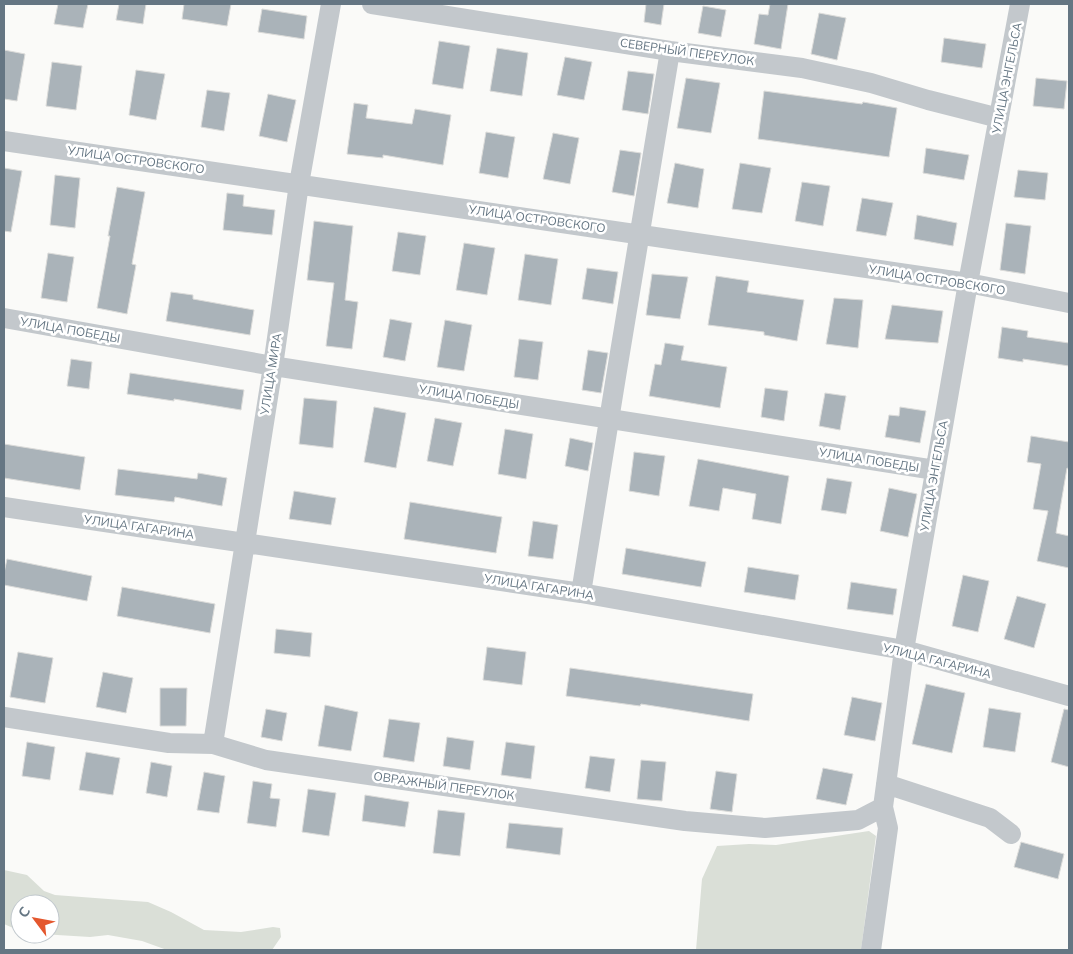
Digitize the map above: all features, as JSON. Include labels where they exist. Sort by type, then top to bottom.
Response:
[{"type":"street","name":"УЛИЦА МИРА","points":[[213,744],[273,366],[299,184],[331,4]]},
{"type":"street","name":"СЕВЕРНЫЙ ПЕРЕУЛОК","points":[[372,4],[670,51],[802,68],[871,83],[999,118]]},
{"type":"street","name":"УЛИЦА ЭНГЕЛЬСА","points":[[871,950],[888,828],[883,807],[904,650],[968,283],[1020,4]]},
{"type":"street","points":[[581,593],[608,419],[670,51]]},
{"type":"street","name":"УЛИЦА ОСТРОВСКОГО","points":[[4,141],[968,283],[1069,304]]},
{"type":"street","name":"УЛИЦА ПОБЕДЫ","points":[[4,318],[273,366],[935,470]]},
{"type":"street","name":"УЛИЦА ГАГАРИНА","points":[[4,507],[581,593],[904,650],[1069,696]]},
{"type":"street","name":"ОВРАЖНЫЙ ПЕРЕУЛОК","points":[[4,717],[169,743],[213,744],[266,760],[685,821],[765,828],[858,820],[883,807]]},
{"type":"street","points":[[886,784],[990,818],[1011,834]]},
{"type":"shaded area","points":[[869,831],[876,836],[861,950],[696,950],[702,879],[717,846],[776,845]]},
{"type":"shaded area","points":[[4,870],[27,875],[44,891],[52,894],[10,894],[10,927],[4,924]]},
{"type":"shaded area","points":[[60,895],[148,902],[204,930],[241,932],[273,927],[280,928],[281,937],[272,950],[167,950],[142,941],[108,935],[90,937],[60,935]]},
{"type":"building","points":[[58,4],[88,4],[83,28],[54,24]]},
{"type":"building","points":[[119,4],[146,4],[143,24],[116,20]]},
{"type":"building","points":[[184,4],[231,4],[227,26],[182,19]]},
{"type":"building","points":[[646,4],[664,4],[661,25],[644,22]]},
{"type":"building","points":[[770,4],[788,4],[781,49],[754,44],[759,14],[768,15]]},
{"type":"building","points":[[703,6],[726,10],[721,37],[698,33]]},
{"type":"building","points":[[262,9],[307,16],[304,39],[258,32]]},
{"type":"building","points":[[819,13],[846,18],[837,60],[811,54]]},
{"type":"building","points":[[944,38],[986,44],[982,68],[941,62]]},
{"type":"building","points":[[439,41],[470,46],[463,89],[432,84]]},
{"type":"building","points":[[497,48],[528,53],[522,96],[490,91]]},
{"type":"building","points":[[4,50],[25,54],[17,101],[4,99]]},
{"type":"building","points":[[565,57],[592,62],[584,100],[557,95]]},
{"type":"building","points":[[52,62],[82,66],[76,110],[46,106]]},
{"type":"building","points":[[136,70],[165,74],[156,120],[129,115]]},
{"type":"building","points":[[628,71],[654,74],[648,114],[622,110]]},
{"type":"building","points":[[686,78],[720,83],[711,133],[677,128]]},
{"type":"building","points":[[1036,78],[1067,81],[1064,109],[1033,106]]},
{"type":"building","points":[[207,90],[230,93],[224,131],[201,127]]},
{"type":"building","points":[[764,91],[862,104],[863,102],[897,108],[889,157],[758,139]]},
{"type":"building","points":[[268,94],[296,100],[287,142],[259,136]]},
{"type":"building","points":[[354,103],[368,105],[366,118],[412,124],[415,109],[451,115],[443,165],[383,155],[383,158],[347,154]]},
{"type":"building","points":[[486,132],[515,137],[508,178],[479,173]]},
{"type":"building","points":[[553,133],[579,138],[570,184],[543,179]]},
{"type":"building","points":[[926,148],[969,155],[964,180],[923,173]]},
{"type":"building","points":[[620,150],[641,153],[634,196],[612,192]]},
{"type":"building","points":[[675,163],[704,169],[698,208],[667,203]]},
{"type":"building","points":[[740,163],[771,168],[762,213],[732,209]]},
{"type":"building","points":[[4,168],[22,171],[11,232],[4,231]]},
{"type":"building","points":[[1018,170],[1048,173],[1045,200],[1014,197]]},
{"type":"building","points":[[55,175],[80,178],[75,228],[50,225]]},
{"type":"building","points":[[802,182],[830,186],[823,226],[795,221]]},
{"type":"building","points":[[117,187],[145,192],[132,264],[136,265],[127,314],[97,308]]},
{"type":"building","points":[[227,193],[244,195],[243,206],[275,210],[272,235],[223,230]]},
{"type":"building","points":[[862,198],[893,203],[886,236],[856,231]]},
{"type":"building","points":[[917,215],[957,223],[953,246],[914,239]]},
{"type":"building","points":[[314,221],[353,226],[345,300],[358,302],[352,349],[326,346],[334,283],[307,280]]},
{"type":"building","points":[[1006,223],[1031,226],[1025,274],[1000,270]]},
{"type":"building","points":[[398,232],[426,236],[420,275],[392,271]]},
{"type":"building","points":[[464,243],[495,248],[487,295],[456,290]]},
{"type":"building","points":[[48,253],[74,257],[67,302],[41,298]]},
{"type":"building","points":[[525,254],[558,259],[551,305],[518,300]]},
{"type":"building","points":[[587,268],[618,272],[613,304],[582,299]]},
{"type":"building","points":[[652,274],[688,277],[680,319],[646,315]]},
{"type":"building","points":[[716,276],[749,281],[747,292],[804,300],[797,341],[764,335],[764,332],[708,325]]},
{"type":"building","points":[[171,292],[193,295],[193,299],[254,310],[250,335],[166,321]]},
{"type":"building","points":[[834,298],[863,300],[858,348],[826,344]]},
{"type":"building","points":[[892,305],[943,311],[938,343],[885,339]]},
{"type":"building","points":[[390,319],[412,323],[405,361],[383,357]]},
{"type":"building","points":[[445,320],[472,325],[464,371],[437,367]]},
{"type":"building","points":[[1002,327],[1028,331],[1027,337],[1069,343],[1069,366],[1023,359],[1023,362],[998,358]]},
{"type":"building","points":[[519,339],[543,342],[538,380],[514,377]]},
{"type":"building","points":[[665,343],[684,346],[681,360],[727,367],[720,408],[649,396],[655,364],[661,365]]},
{"type":"building","points":[[588,350],[608,353],[601,393],[582,390]]},
{"type":"building","points":[[71,359],[92,362],[89,389],[67,386]]},
{"type":"building","points":[[130,373],[244,390],[241,410],[174,399],[174,401],[127,394]]},
{"type":"building","points":[[765,388],[788,391],[784,421],[761,417]]},
{"type":"building","points":[[825,393],[846,396],[840,430],[819,426]]},
{"type":"building","points":[[304,398],[337,401],[333,448],[299,444]]},
{"type":"building","points":[[374,407],[406,413],[396,468],[364,462]]},
{"type":"building","points":[[900,407],[926,411],[920,443],[885,437],[889,415],[899,416]]},
{"type":"building","points":[[435,418],[462,423],[453,466],[427,461]]},
{"type":"building","points":[[505,429],[533,434],[526,479],[498,474]]},
{"type":"building","points":[[1031,436],[1069,442],[1069,469],[1067,468],[1056,533],[1069,536],[1069,568],[1037,561],[1048,511],[1033,509],[1041,464],[1027,462]]},
{"type":"building","points":[[570,438],[593,443],[588,471],[565,466]]},
{"type":"building","points":[[4,444],[85,457],[80,490],[4,478]]},
{"type":"building","points":[[634,452],[665,456],[659,496],[629,491]]},
{"type":"building","points":[[698,459],[789,476],[781,524],[752,519],[756,494],[723,488],[719,511],[689,506]]},
{"type":"building","points":[[118,469],[197,479],[198,473],[227,478],[222,506],[175,497],[174,502],[115,495]]},
{"type":"building","points":[[827,478],[852,482],[846,514],[821,510]]},
{"type":"building","points":[[889,488],[917,494],[908,537],[880,531]]},
{"type":"building","points":[[294,491],[336,498],[331,525],[289,519]]},
{"type":"building","points":[[410,502],[502,517],[496,553],[404,539]]},
{"type":"building","points":[[533,521],[558,525],[553,559],[528,556]]},
{"type":"building","points":[[626,548],[706,562],[701,587],[622,574]]},
{"type":"building","points":[[7,559],[92,576],[87,601],[4,585]]},
{"type":"building","points":[[748,567],[799,575],[795,600],[744,592]]},
{"type":"building","points":[[963,575],[989,581],[978,632],[952,626]]},
{"type":"building","points":[[851,582],[897,589],[893,615],[847,609]]},
{"type":"building","points":[[122,587],[215,604],[210,633],[117,616]]},
{"type":"building","points":[[1017,596],[1046,604],[1034,648],[1004,639]]},
{"type":"building","points":[[276,629],[312,633],[310,657],[274,653]]},
{"type":"building","points":[[487,647],[526,652],[522,685],[483,680]]},
{"type":"building","points":[[18,652],[53,658],[45,703],[10,697]]},
{"type":"building","points":[[570,668],[753,694],[749,721],[641,704],[640,706],[566,696]]},
{"type":"building","points":[[103,672],[133,678],[126,713],[96,707]]},
{"type":"building","points":[[926,684],[965,693],[952,753],[912,744]]},
{"type":"building","points":[[160,688],[187,688],[186,726],[160,726]]},
{"type":"building","points":[[852,697],[882,703],[875,741],[844,735]]},
{"type":"building","points":[[325,705],[358,712],[351,751],[318,746]]},
{"type":"building","points":[[989,708],[1021,713],[1015,752],[983,747]]},
{"type":"building","points":[[266,709],[287,713],[282,741],[261,737]]},
{"type":"building","points":[[1064,709],[1069,710],[1069,767],[1051,762]]},
{"type":"building","points":[[389,719],[420,723],[414,762],[383,757]]},
{"type":"building","points":[[447,737],[474,741],[470,770],[443,766]]},
{"type":"building","points":[[27,742],[55,747],[50,780],[22,776]]},
{"type":"building","points":[[506,742],[535,746],[531,779],[501,775]]},
{"type":"building","points":[[86,752],[120,758],[113,795],[79,790]]},
{"type":"building","points":[[590,756],[615,759],[610,792],[585,788]]},
{"type":"building","points":[[641,760],[666,762],[662,801],[637,799]]},
{"type":"building","points":[[151,762],[172,766],[167,797],[146,793]]},
{"type":"building","points":[[823,768],[853,774],[846,805],[816,799]]},
{"type":"building","points":[[716,771],[737,774],[732,812],[710,809]]},
{"type":"building","points":[[204,772],[225,776],[219,813],[197,810]]},
{"type":"building","points":[[253,781],[272,784],[270,798],[280,799],[276,827],[247,823]]},
{"type":"building","points":[[308,789],[336,793],[329,836],[302,832]]},
{"type":"building","points":[[365,795],[409,802],[405,827],[362,821]]},
{"type":"building","points":[[438,810],[465,813],[460,856],[433,853]]},
{"type":"building","points":[[509,823],[563,828],[560,855],[506,848]]},
{"type":"building","points":[[1021,842],[1064,854],[1058,879],[1014,867]]}]
